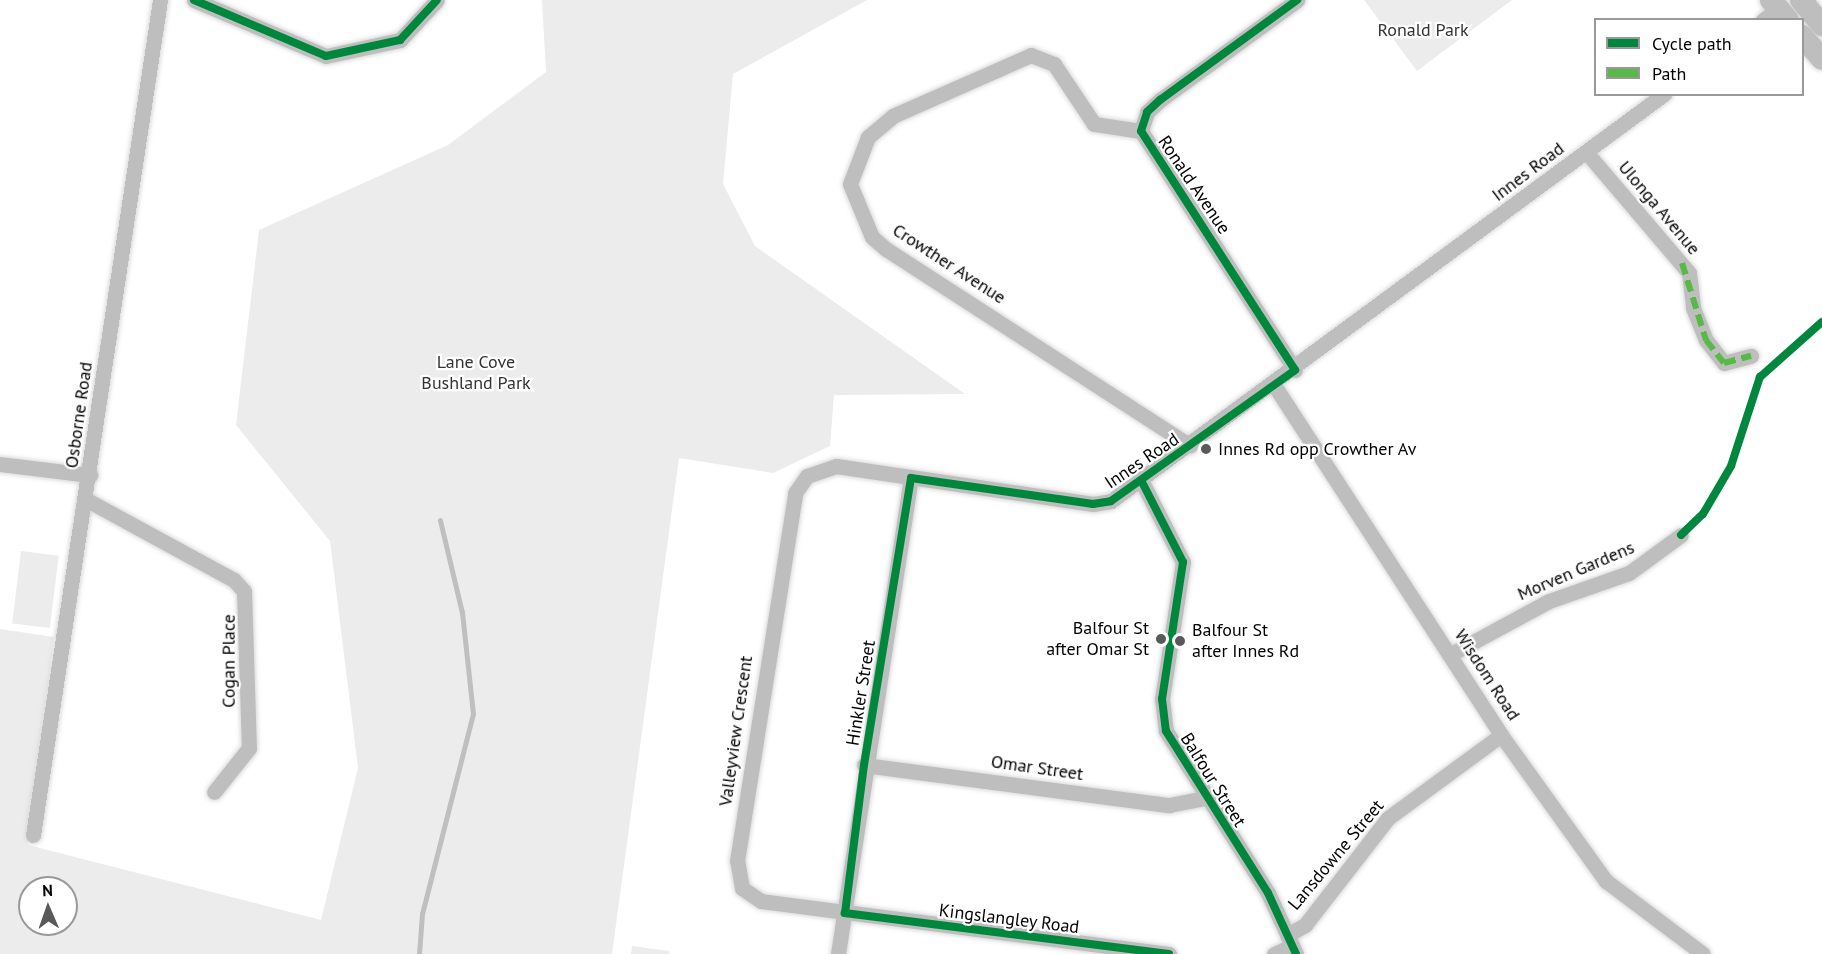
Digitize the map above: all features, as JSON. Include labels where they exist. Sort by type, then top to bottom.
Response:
[{"type":"main road","points":[[1801,0],[1822,25]]},
{"type":"main road","points":[[1804,37],[1822,58]]},
{"type":"street","name":"Osborne Road","points":[[33,835],[87,500],[160,0]]},
{"type":"street","points":[[194,0],[326,56],[400,40],[437,0]]},
{"type":"street","name":"Ronald Avenue","points":[[1295,370],[1141,131],[1147,112],[1160,100],[1298,0]]},
{"type":"street","name":"Crowther Avenue","points":[[1141,131],[1094,124],[1054,64],[1031,55],[917,101],[885,121],[868,137],[850,184],[872,237],[886,249],[1190,446]]},
{"type":"street","name":"Innes Road","points":[[807,476],[836,466],[1093,504],[1111,501],[1142,482],[1275,385],[1661,96]]},
{"type":"street","name":"Ulonga Avenue","points":[[1587,153],[1689,273],[1693,308],[1706,340],[1724,363],[1751,356]]},
{"type":"street","name":"Wisdom Road","points":[[1275,385],[1451,654],[1501,735],[1606,881],[1703,954]]},
{"type":"street","points":[[0,464],[90,475]]},
{"type":"street","name":"Valleyview Crescent","points":[[807,476],[788,512],[737,876],[742,888],[761,901],[845,913]]},
{"type":"street","name":"Hinkler Street","points":[[838,954],[864,765],[911,478]]},
{"type":"street","name":"Balfour Street","points":[[1142,482],[1183,562],[1162,716],[1204,798],[1268,893],[1292,945]]},
{"type":"street","name":"Cogan Place","points":[[87,500],[234,580],[244,591],[249,748],[214,792]]},
{"type":"street","name":"Morven Gardens","points":[[1451,654],[1549,601],[1629,573],[1681,535]]},
{"type":"street","name":"Lansdowne Street","points":[[1292,945],[1305,924],[1389,818],[1501,735]]},
{"type":"street","name":"Omar Street","points":[[864,765],[1169,805],[1204,798]]},
{"type":"street","name":"Kingslangley Road","points":[[845,913],[1169,954]]},
{"type":"street","points":[[1274,954],[1292,945]]},
{"type":"green space","name":"Lane Cove Bushland Park","points":[[542,0],[867,0],[733,74],[723,184],[755,246],[965,394],[834,395],[830,446],[773,473],[679,458],[612,954],[0,954],[0,629],[54,637],[28,845],[321,920],[358,768],[330,541],[236,425],[259,230],[448,145],[546,72]]},
{"type":"green space","name":"Ronald Park","points":[[1364,0],[1512,0],[1417,71]]},
{"type":"green space","points":[[21,551],[59,556],[50,628],[12,623]]},
{"type":"green space","points":[[632,946],[669,951],[669,954],[631,954]]},
{"type":"waterway","points":[[419,954],[422,914],[473,714],[462,613],[440,521]]},
{"type":"marked path","points":[[1682,263],[1706,340],[1724,363],[1751,356]]},
{"type":"cycle path","points":[[194,0],[326,56],[400,40],[437,0]]},
{"type":"cycle path","points":[[1169,954],[845,913],[864,765],[911,478],[1093,504],[1111,501],[1295,370],[1141,131],[1147,112],[1160,100],[1297,0]]},
{"type":"cycle path","points":[[1681,535],[1703,514],[1731,466],[1760,377],[1822,322]]},
{"type":"cycle path","points":[[1142,482],[1183,562],[1162,699],[1166,731],[1268,893],[1296,954]]},
{"type":"place","name":"Innes Rd opp Crowther Av","points":[[1206,449]]},
{"type":"place","name":"Balfour St after Omar St","points":[[1161,639]]},
{"type":"place","name":"Balfour St after Innes Rd","points":[[1180,641]]}]
